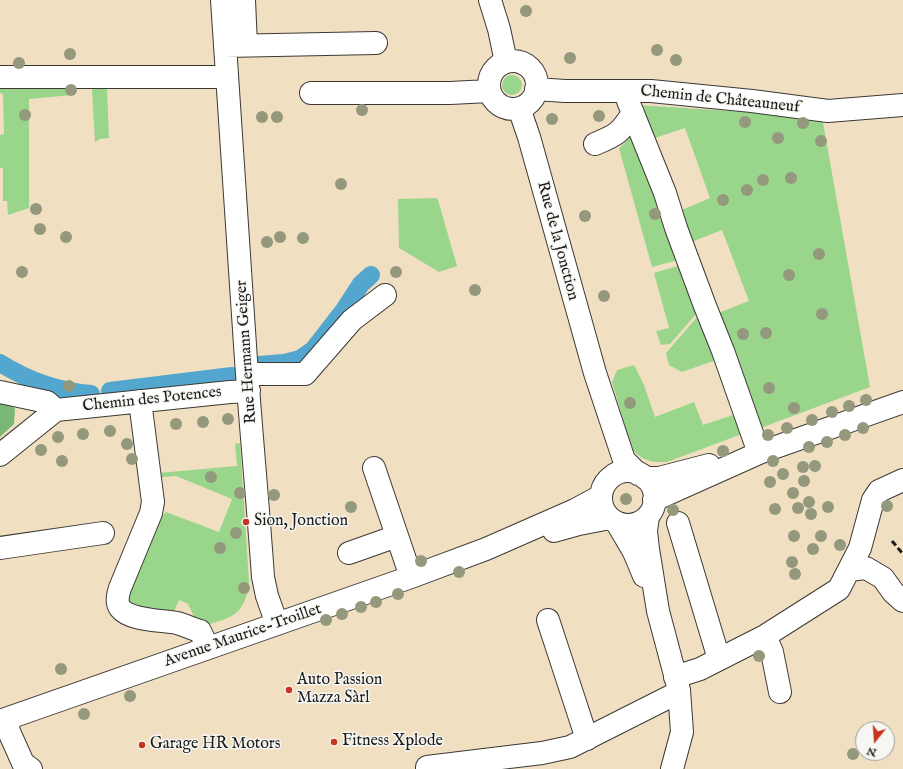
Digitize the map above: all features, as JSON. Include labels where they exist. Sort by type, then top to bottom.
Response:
[{"type":"street","name":"Rue Hermann Geiger","points":[[222,0],[236,45],[227,77],[248,383],[263,577],[267,596],[277,624]]},
{"type":"street","points":[[244,0],[236,45],[376,43]]},
{"type":"street","points":[[490,0],[499,29],[506,62]]},
{"type":"street","points":[[512,61],[520,62],[529,68],[535,76],[536,89],[532,100],[526,105],[512,109],[502,107],[494,100],[489,91],[488,84],[492,73],[499,65],[512,61]]},
{"type":"street","points":[[0,77],[227,77]]},
{"type":"street","name":"Chemin de Châteauneuf","points":[[536,89],[565,92],[651,91],[752,101],[828,111],[903,105]]},
{"type":"street","points":[[311,92],[450,93],[489,91]]},
{"type":"street","points":[[628,91],[628,101],[665,193],[704,306],[724,351],[759,453]]},
{"type":"street","name":"Rue de la Jonction","points":[[519,108],[529,137],[595,373],[624,460],[642,476]]},
{"type":"street","points":[[595,144],[615,136],[624,127],[633,113]]},
{"type":"street","name":"Chemin des Potences","points":[[56,410],[230,392],[248,383],[305,374],[352,320],[385,295]]},
{"type":"street","name":"Rue de la Jonction","points":[[595,373],[607,452],[604,488]]},
{"type":"street","points":[[0,392],[47,402],[56,410],[0,455]]},
{"type":"street","points":[[140,401],[153,502],[151,513],[117,596],[119,607],[125,613],[137,617],[177,623],[200,632],[208,648]]},
{"type":"street","points":[[658,611],[634,552],[614,521],[604,512],[601,504],[604,488],[614,475],[630,471],[642,476],[659,478],[759,453],[903,402]]},
{"type":"street","points":[[614,521],[625,525],[642,521],[651,508],[759,453]]},
{"type":"street","points":[[374,468],[411,577]]},
{"type":"street","points":[[642,476],[651,484],[654,492],[646,531],[647,543],[658,611],[677,685],[682,732],[672,769]]},
{"type":"street","points":[[427,769],[427,767],[542,753],[570,747],[587,739],[677,685],[700,669],[765,636],[839,589],[860,548],[873,500],[879,491],[903,480]]},
{"type":"street","name":"Avenue Maurice-Troillet","points":[[2,720],[411,577],[486,549],[575,510],[604,488]]},
{"type":"street","name":"Avenue Maurice-Troillet","points":[[486,549],[580,524],[614,521]]},
{"type":"street","points":[[678,523],[719,659]]},
{"type":"street","points":[[0,548],[103,533]]},
{"type":"street","points":[[349,553],[397,536]]},
{"type":"street","points":[[849,570],[866,568],[883,578],[893,592],[903,601]]},
{"type":"street","points":[[548,620],[587,739]]},
{"type":"street","points":[[765,636],[772,652],[780,692]]},
{"type":"street","points":[[2,720],[23,763],[31,769]]},
{"type":"green space","points":[[512,75],[519,78],[522,85],[519,92],[512,95],[505,92],[502,85],[505,78]]},
{"type":"green space","points":[[0,87],[71,87],[72,95],[29,99],[29,208],[8,215],[7,201],[3,201],[3,168],[0,168],[0,135],[4,134],[3,94],[0,93]]},
{"type":"green space","points":[[104,87],[107,89],[109,138],[100,139],[95,142],[92,90],[93,88]]},
{"type":"green space","points":[[638,105],[822,117],[870,387],[758,429],[718,313],[749,301],[722,230],[689,243],[682,210],[710,198],[685,128],[652,139]]},
{"type":"green space","points":[[632,127],[678,260],[652,267],[619,148],[625,143]]},
{"type":"green space","points":[[436,198],[438,200],[457,266],[439,272],[399,248],[398,199]]},
{"type":"green space","points":[[681,265],[697,313],[670,344],[661,345],[656,331],[669,328],[654,273]]},
{"type":"green space","points":[[698,316],[716,360],[682,372],[669,365],[666,353]]},
{"type":"green space","points":[[634,365],[644,385],[655,417],[694,402],[703,425],[736,414],[742,434],[667,462],[653,462],[642,458],[632,450],[612,382],[617,370]]},
{"type":"green space","points":[[5,398],[15,409],[14,424],[0,437],[0,401]]},
{"type":"green space","points":[[240,443],[249,582],[244,603],[239,610],[234,615],[227,618],[199,627],[188,604],[179,600],[172,616],[152,609],[147,617],[118,606],[152,515],[161,517],[166,512],[219,532],[232,499],[176,476],[152,478],[158,473],[237,466],[235,444]]},
{"type":"waterway","points":[[259,365],[284,363],[300,359],[313,350],[344,310],[361,284],[371,275]]},
{"type":"waterway","points":[[0,363],[21,375],[44,384],[79,393],[91,394]]},
{"type":"waterway","points":[[110,391],[232,376]]},
{"type":"railway","points":[[892,541],[903,554]]},
{"type":"place","name":"Sion, Jonction","points":[[246,522]]},
{"type":"place","name":"Auto Passion Mazza Sàrl","points":[[289,690]]},
{"type":"place","name":"Fitness Xplode","points":[[334,742]]},
{"type":"place","name":"Garage HR Motors","points":[[142,745]]}]
